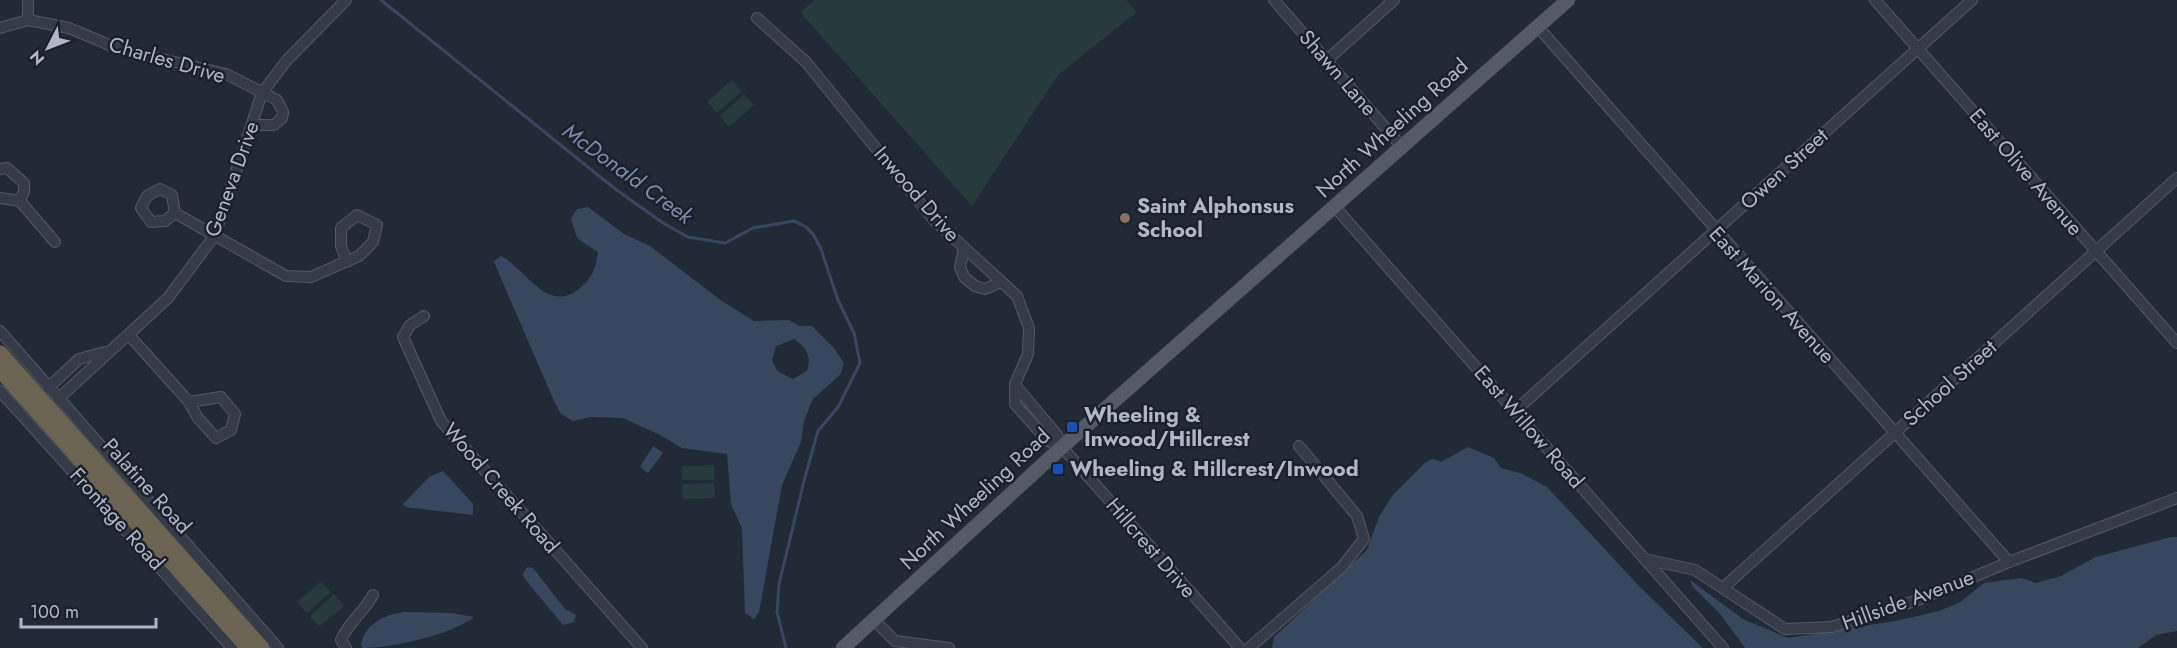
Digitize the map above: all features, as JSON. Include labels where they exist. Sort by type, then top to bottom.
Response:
[{"type":"highway","name":"Palatine Road","points":[[0,353],[262,648]]},
{"type":"highway","name":"Palatine Road","points":[[0,370],[248,648]]},
{"type":"main road","name":"North Wheeling Road","points":[[843,648],[1062,447],[1568,0]]},
{"type":"street","points":[[28,0],[28,20]]},
{"type":"street","name":"Geneva Drive","points":[[58,399],[168,298],[215,235],[262,93],[287,60],[346,0]]},
{"type":"street","name":"Shawn Lane","points":[[1274,0],[1402,147]]},
{"type":"street","points":[[1327,60],[1394,0]]},
{"type":"street","name":"East Olive Avenue","points":[[1875,0],[2177,343]]},
{"type":"street","name":"Owen Street","points":[[1516,410],[1972,0]]},
{"type":"street","name":"Inwood Drive","points":[[757,18],[806,62],[934,220],[1017,296],[1029,328],[1028,354],[1016,386],[1015,404],[1048,441],[1062,447]]},
{"type":"street","name":"Charles Drive","points":[[0,28],[28,20],[69,27],[119,49],[226,74],[277,100],[283,112],[282,118],[274,125],[253,125]]},
{"type":"street","name":"East Marion Avenue","points":[[1538,27],[1715,231],[2009,562]]},
{"type":"street","points":[[0,169],[7,168],[24,183],[20,201]]},
{"type":"street","name":"School Street","points":[[1723,588],[2177,178]]},
{"type":"street","points":[[4,200],[20,201],[55,242]]},
{"type":"street","name":"East Willow Road","points":[[1335,207],[1723,648]]},
{"type":"street","points":[[175,213],[286,276],[311,277],[347,262],[359,256],[373,242],[377,225],[357,215],[341,228],[341,246],[347,262]]},
{"type":"street","points":[[964,248],[960,267],[964,277],[975,286],[985,289],[1001,282]]},
{"type":"street","name":"Wood Creek Road","points":[[424,316],[410,325],[403,337],[441,421],[642,648]]},
{"type":"street","name":"Frontage Road","points":[[0,331],[278,648]]},
{"type":"street","points":[[129,335],[189,402],[198,418],[216,438],[231,430],[235,414],[220,397],[189,402]]},
{"type":"street","name":"Geneva Drive","points":[[48,388],[79,359],[109,351]]},
{"type":"street","name":"Frontage Road","points":[[0,391],[232,648]]},
{"type":"street","points":[[1249,648],[1342,567],[1364,539],[1357,516],[1299,446]]},
{"type":"street","name":"Hillcrest Drive","points":[[1062,447],[1240,648]]},
{"type":"street","name":"Hillside Avenue","points":[[1645,559],[1695,570],[1785,629],[1832,627],[1921,599],[2009,562],[2177,498]]},
{"type":"street","points":[[346,648],[341,640],[345,632],[356,621],[373,595]]},
{"type":"street","points":[[874,620],[895,640],[949,648]]},
{"type":"shaded area","points":[[815,0],[1126,0],[1137,12],[1058,75],[972,206],[800,12]]},
{"type":"shaded area","points":[[732,80],[742,91],[717,113],[707,102]]},
{"type":"shaded area","points":[[744,94],[754,105],[729,127],[720,116]]},
{"type":"shaded area","points":[[714,465],[714,480],[682,480],[682,466]]},
{"type":"shaded area","points":[[714,483],[715,498],[683,499],[682,484]]},
{"type":"shaded area","points":[[321,581],[331,592],[307,613],[297,602]]},
{"type":"shaded area","points":[[334,594],[344,606],[319,627],[310,616]]},
{"type":"water","points":[[588,207],[624,234],[650,246],[719,299],[754,321],[789,320],[799,326],[812,326],[834,348],[844,363],[840,375],[813,399],[804,421],[801,442],[782,485],[759,612],[754,619],[745,613],[742,528],[731,504],[727,454],[682,448],[623,418],[591,417],[573,421],[561,414],[500,276],[494,261],[501,256],[547,293],[557,296],[568,295],[579,289],[593,273],[598,252],[577,238],[571,219],[577,209]],"holes":[[[794,339],[807,352],[809,361],[807,371],[793,379],[777,371],[772,360],[776,346]]]},
{"type":"water","points":[[653,446],[663,453],[648,473],[640,467]]},
{"type":"water","points":[[1468,447],[1494,458],[1501,468],[1520,473],[1547,487],[1640,587],[1703,648],[1272,648],[1274,637],[1367,550],[1379,517],[1392,496],[1426,462],[1433,459],[1441,462]]},
{"type":"water","points":[[443,471],[473,504],[473,515],[405,507],[403,504],[429,477]]},
{"type":"water","points":[[2177,537],[2177,631],[2156,635],[2138,648],[1745,648],[1721,615],[1693,587],[1690,580],[1743,619],[1788,638],[1895,621],[1939,611],[1959,603],[1984,583],[2021,578],[2036,583],[2061,576],[2096,557]]},
{"type":"water","points":[[527,567],[533,568],[565,609],[576,615],[574,622],[563,625],[525,579],[523,574]]},
{"type":"water","points":[[405,612],[452,613],[474,617],[464,624],[436,635],[404,643],[363,648],[361,646],[371,626],[390,615]]},
{"type":"waterway","name":"McDonald Creek","points":[[381,0],[614,188],[663,223],[688,237],[725,243],[753,228],[794,221],[806,227],[813,234],[821,249],[838,300],[854,333],[860,363],[838,407],[818,431],[805,477],[779,584],[777,612],[786,648]]},
{"type":"place","name":"Saint Alphonsus School","points":[[1125,218]]},
{"type":"place","name":"Wheeling & Inwood/Hillcrest","points":[[1072,427]]},
{"type":"place","name":"Wheeling & Hillcrest/Inwood","points":[[1058,469]]}]
